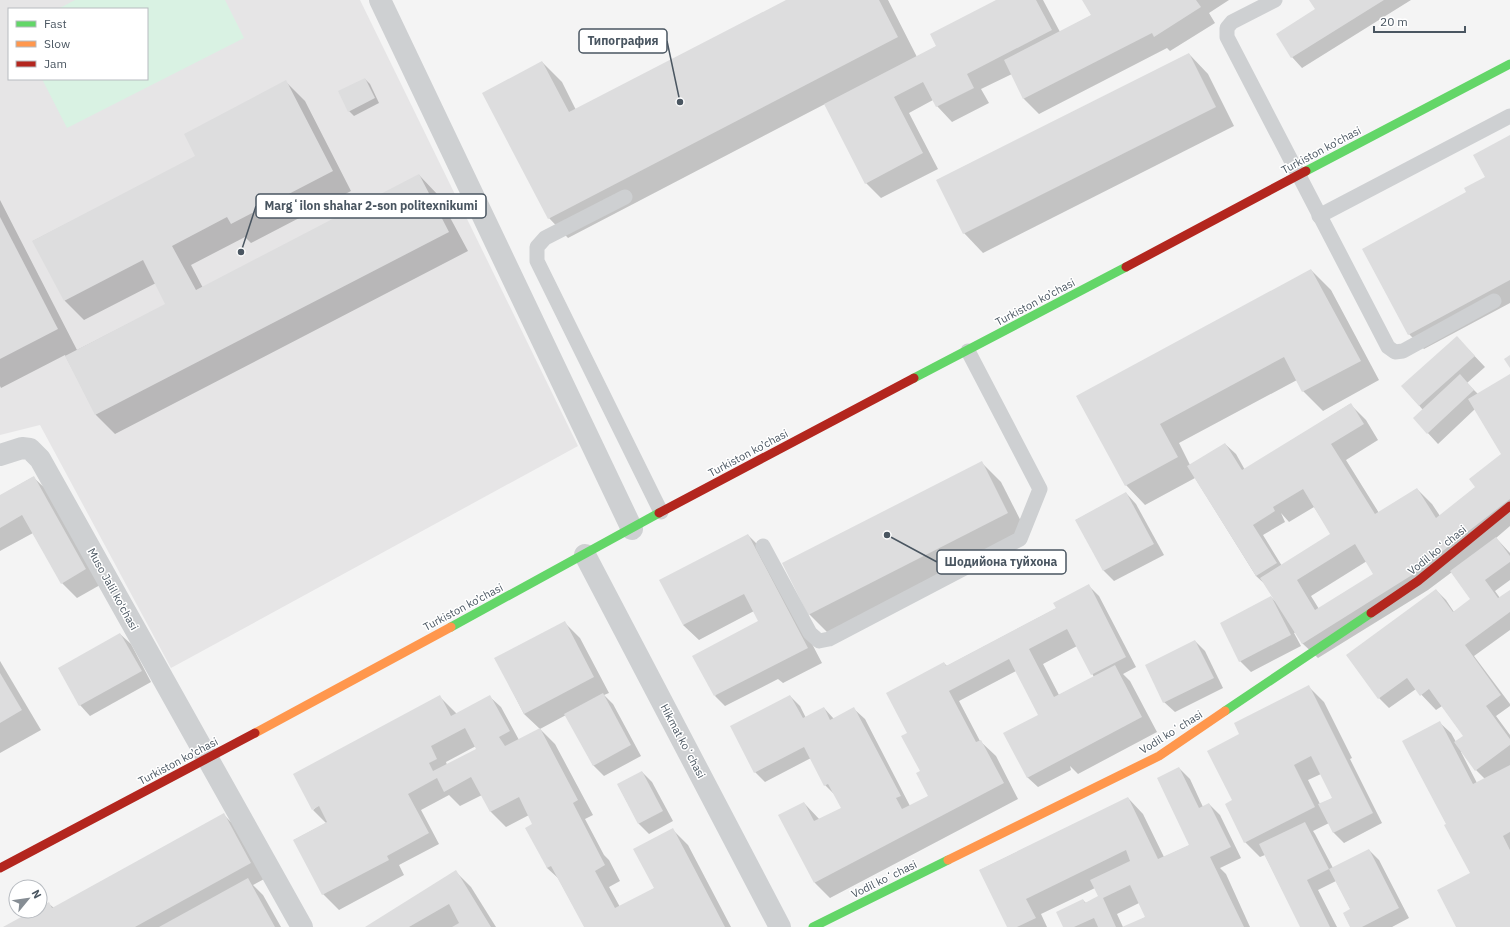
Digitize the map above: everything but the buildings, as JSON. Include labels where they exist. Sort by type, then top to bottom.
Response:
[{"type":"main road","name":"Turkiston ko’chasi","points":[[0,868],[585,555],[661,512],[1510,64]]},
{"type":"main road","name":"Vodil koʻchasi","points":[[813,927],[1159,756],[1418,581],[1510,506]]},
{"type":"street","points":[[380,0],[632,529]]},
{"type":"street","name":"Muso Jalil ko'chasi","points":[[0,455],[22,448],[30,449],[40,459],[302,927]]},
{"type":"street","name":"Hikmat koʻchasi","points":[[585,555],[780,927]]},
{"type":"lane","points":[[1275,0],[1232,22],[1227,28],[1227,37],[1388,347],[1395,352],[1403,352],[1494,301]]},
{"type":"lane","points":[[1319,216],[1510,116]]},
{"type":"lane","points":[[624,197],[545,238],[536,247],[537,261],[661,512]]},
{"type":"lane","points":[[763,546],[810,633],[819,640],[829,639],[1020,539],[1040,489],[968,350]]},
{"type":"shaded area","points":[[0,0],[360,0],[578,446],[171,668],[40,425],[0,435]]},
{"type":"green space","points":[[75,0],[225,0],[244,38],[67,128],[43,80],[148,80],[148,8],[60,8]]},
{"type":"traffic: fast","points":[[1306,171],[1510,64]]},
{"type":"traffic: fast","points":[[914,378],[1126,267]]},
{"type":"traffic: fast","points":[[451,627],[659,513]]},
{"type":"traffic: fast","points":[[1225,711],[1371,613]]},
{"type":"traffic: fast","points":[[813,927],[948,860]]},
{"type":"traffic: slow","points":[[255,733],[451,627]]},
{"type":"traffic: slow","points":[[948,860],[1159,756],[1225,711]]},
{"type":"traffic: jam","points":[[1126,267],[1306,171]]},
{"type":"traffic: jam","points":[[659,513],[914,378]]},
{"type":"traffic: jam","points":[[1371,613],[1418,581],[1510,506]]},
{"type":"traffic: jam","points":[[0,868],[255,733]]},
{"type":"place","name":"Типография","points":[[680,102]]},
{"type":"place","name":"Margʻilon shahar 2-son politexnikumi","points":[[241,252]]},
{"type":"place","name":"Шодийона туйхона","points":[[887,535]]}]
